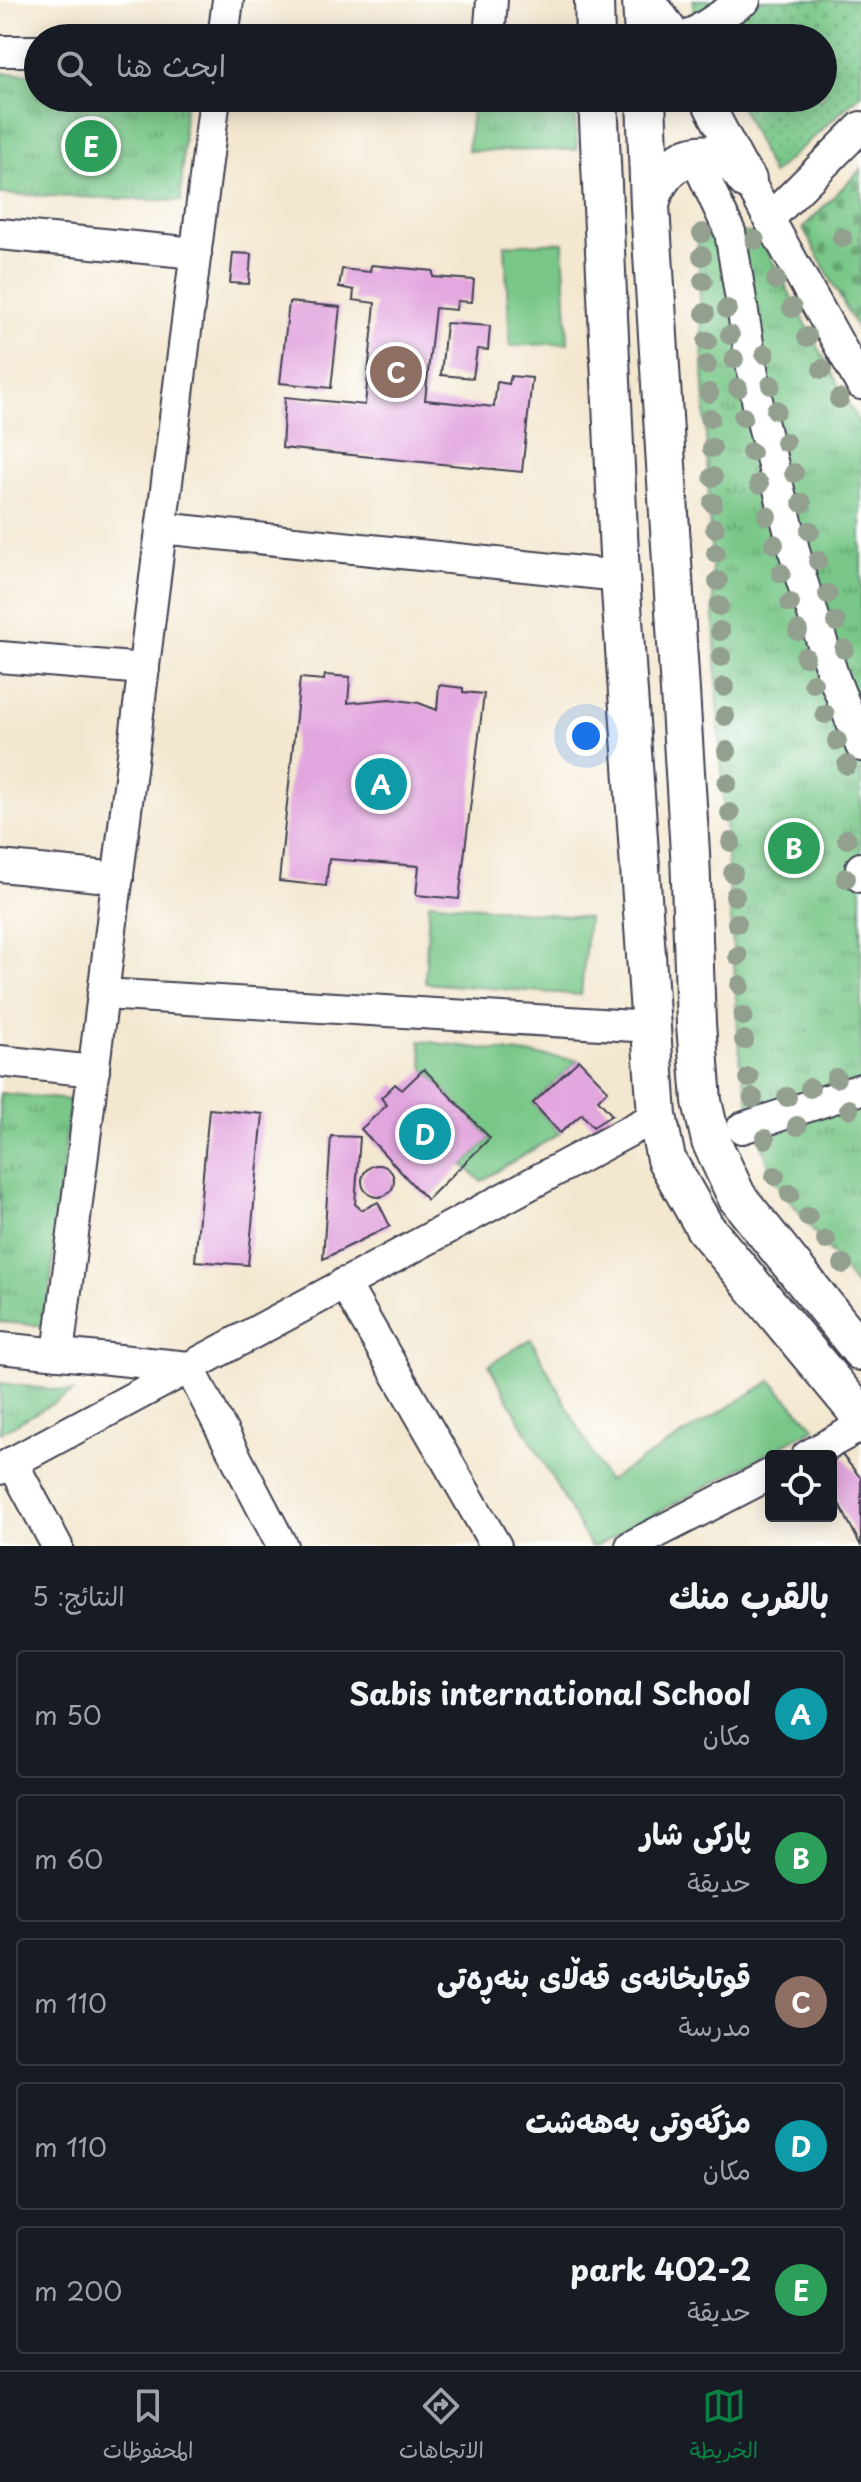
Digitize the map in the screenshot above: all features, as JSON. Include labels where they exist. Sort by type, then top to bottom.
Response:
[{"type":"main road","points":[[594,0],[595,24]]},
{"type":"main road","points":[[599,112],[620,576],[657,1116],[666,1159],[705,1228],[861,1416]]},
{"type":"main road","points":[[647,112],[689,837],[699,1075],[706,1123],[720,1165],[737,1197],[861,1351]]},
{"type":"main road","points":[[651,201],[658,180],[665,171],[694,155],[715,156],[724,160],[734,165],[747,180]]},
{"type":"street","points":[[225,24],[228,0]]},
{"type":"street","points":[[490,24],[492,0]]},
{"type":"street","points":[[708,24],[745,0]]},
{"type":"street","points":[[643,13],[659,12],[667,24]]},
{"type":"street","points":[[0,51],[24,51]]},
{"type":"street","points":[[58,1354],[213,112]]},
{"type":"street","points":[[712,112],[861,384]]},
{"type":"street","points":[[769,219],[861,127]]},
{"type":"street","points":[[694,155],[730,232],[758,405],[801,578],[834,678],[861,746]]},
{"type":"street","points":[[0,234],[196,253]]},
{"type":"street","points":[[161,528],[620,576]]},
{"type":"street","points":[[0,657],[144,669]]},
{"type":"street","points":[[0,866],[118,878]]},
{"type":"street","points":[[861,868],[861,877]]},
{"type":"street","points":[[103,994],[651,1027]]},
{"type":"street","points":[[0,1061],[94,1071]]},
{"type":"street","points":[[742,1128],[861,1089]]},
{"type":"street","points":[[57,1546],[6,1465],[657,1116]]},
{"type":"street","points":[[344,1283],[496,1546]]},
{"type":"street","points":[[0,1348],[189,1367]]},
{"type":"street","points":[[189,1367],[282,1546]]},
{"type":"street","points":[[818,1450],[861,1426]]},
{"type":"street","points":[[631,1546],[765,1477]]},
{"type":"green space","points":[[693,0],[861,0],[861,94],[772,174],[743,112],[837,112],[837,24],[699,24],[694,16]]},
{"type":"green space","points":[[0,73],[24,74],[24,112],[184,112],[181,201],[0,194]]},
{"type":"green space","points":[[472,112],[575,112],[577,150],[468,151]]},
{"type":"green space","points":[[861,169],[861,336],[803,228]]},
{"type":"green space","points":[[697,228],[758,234],[861,427],[861,1293],[773,1178],[750,1108],[740,1060],[719,730]]},
{"type":"green space","points":[[563,242],[568,343],[510,346],[505,245]]},
{"type":"green space","points":[[429,902],[588,918],[581,995],[425,983]]},
{"type":"green space","points":[[420,1041],[579,1060],[533,1103],[560,1133],[481,1181],[463,1165],[490,1138],[424,1069]]},
{"type":"green space","points":[[0,1093],[70,1100],[46,1326],[0,1322]]},
{"type":"green space","points":[[531,1339],[607,1481],[771,1381],[815,1428],[774,1450],[765,1450],[765,1455],[596,1546],[590,1546],[489,1365]]},
{"type":"green space","points":[[0,1383],[73,1392],[0,1433]]},
{"type":"building","points":[[233,253],[251,254],[249,284],[230,283]]},
{"type":"building","points":[[371,265],[433,271],[433,277],[474,280],[472,302],[457,301],[456,310],[435,308],[425,400],[494,407],[497,382],[509,384],[511,376],[532,378],[522,472],[282,448],[285,397],[365,405],[375,303],[353,300],[354,290],[339,287],[342,269],[370,272]]},
{"type":"building","points":[[289,302],[340,307],[331,388],[280,383]]},
{"type":"building","points":[[446,323],[490,326],[488,350],[477,349],[473,378],[441,375]]},
{"type":"building","points":[[325,675],[350,677],[348,703],[390,699],[419,703],[437,710],[439,685],[484,694],[459,899],[416,895],[419,866],[329,859],[326,886],[279,881],[300,678],[324,680]]},
{"type":"building","points":[[579,1060],[608,1090],[598,1100],[612,1115],[593,1127],[582,1114],[560,1133],[533,1103]]},
{"type":"building","points":[[424,1069],[490,1138],[427,1200],[361,1129],[387,1105],[381,1098],[395,1084],[402,1090]]},
{"type":"building","points":[[209,1109],[263,1114],[248,1265],[195,1261]]},
{"type":"building","points":[[331,1136],[360,1137],[355,1204],[362,1210],[378,1202],[390,1226],[323,1259]]},
{"type":"building","points":[[378,1165],[389,1170],[394,1181],[389,1192],[378,1197],[367,1192],[362,1181],[367,1170]]},
{"type":"building","points":[[842,1455],[861,1478],[861,1546],[837,1500],[837,1458]]},
{"type":"place","name":"park 402-2","points":[[91,146]]},
{"type":"place","name":"قوتابخانەی قەڵای بنەڕەتی","points":[[396,372]]},
{"type":"place","name":"Sabis international School","points":[[381,784]]},
{"type":"place","name":"پارکی شار","points":[[794,848]]},
{"type":"place","name":"مزگەوتی بەهەشت","points":[[425,1134]]}]
